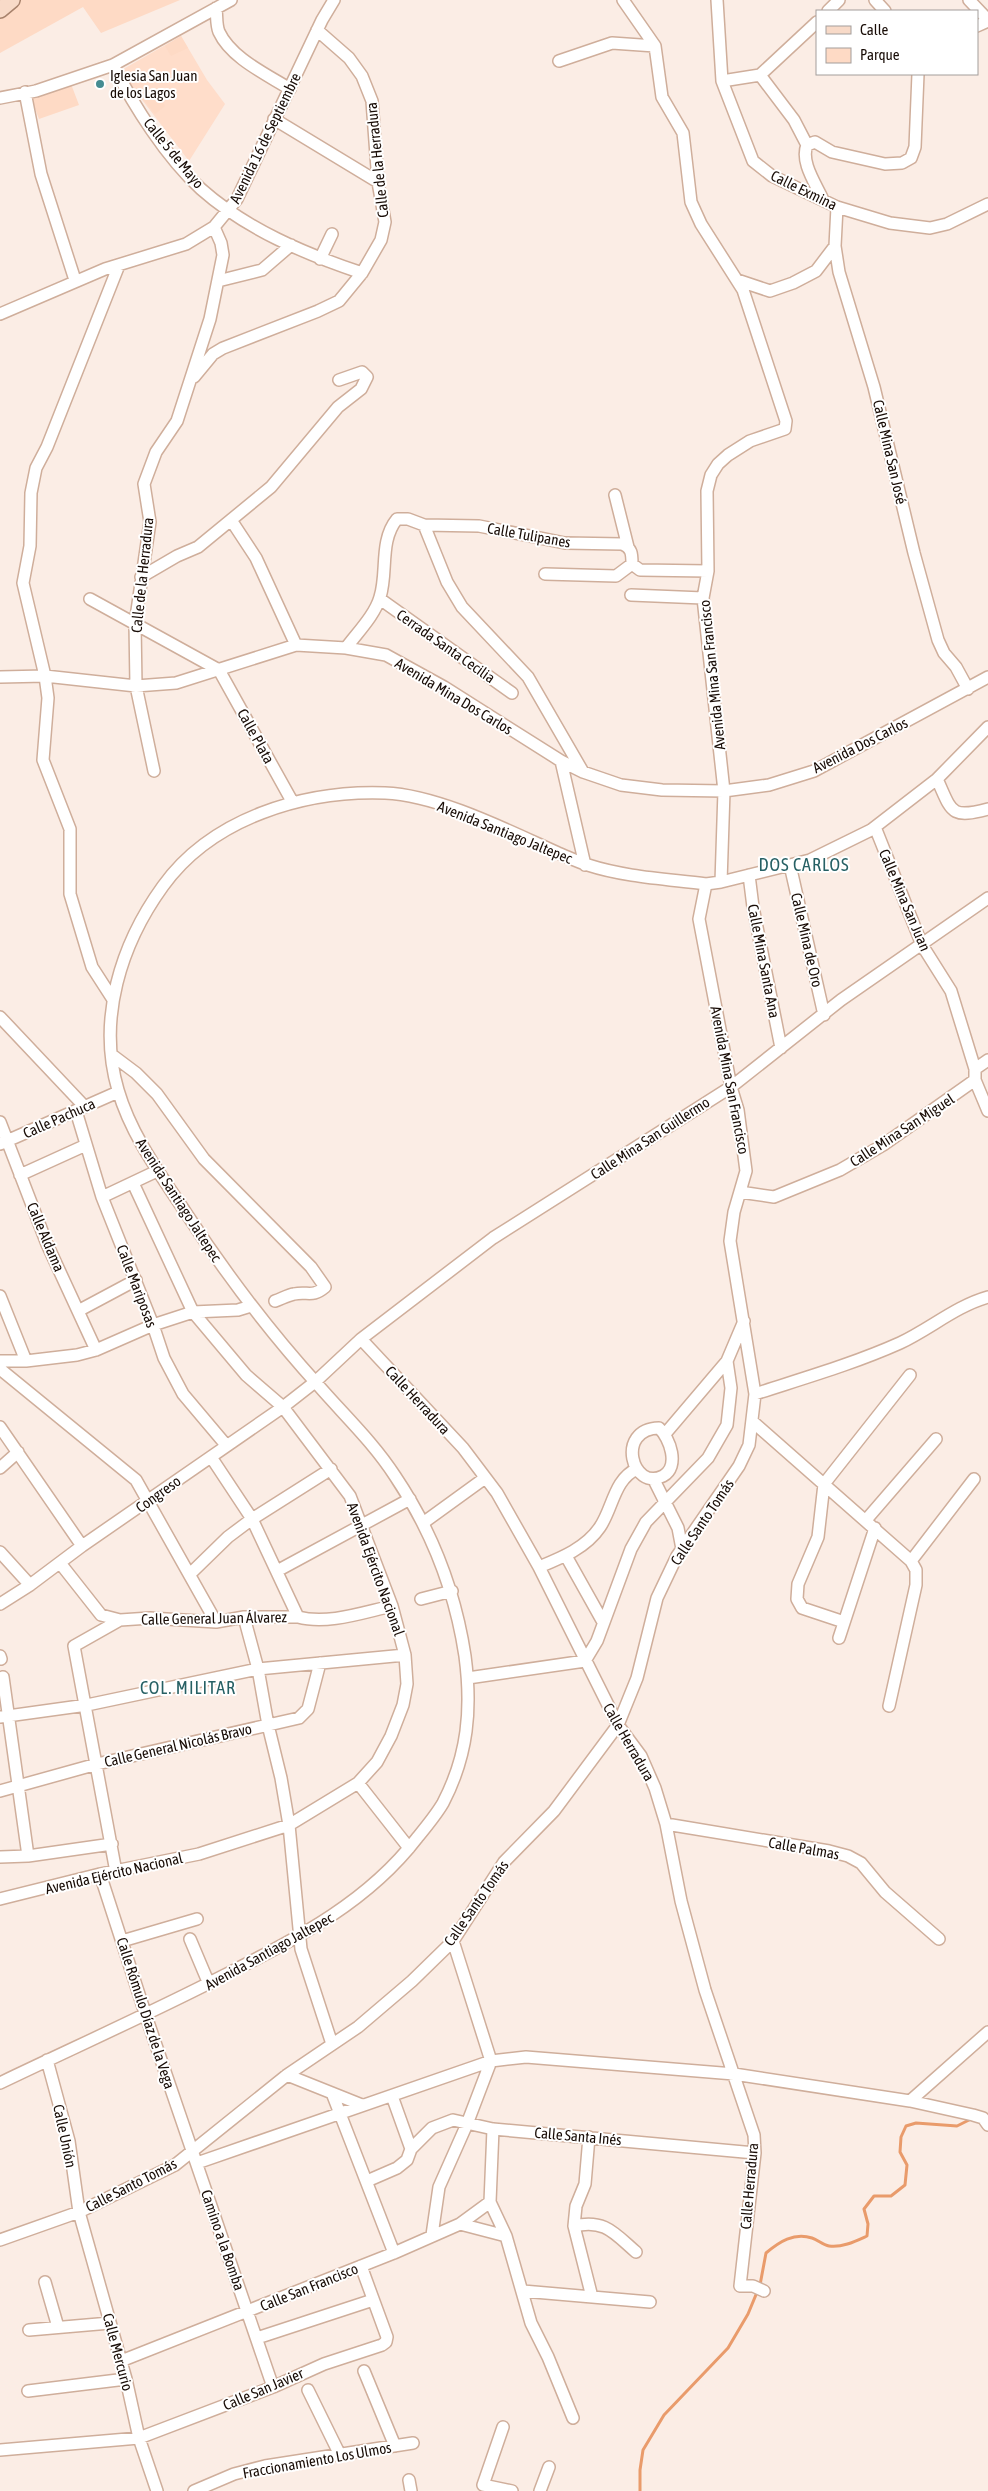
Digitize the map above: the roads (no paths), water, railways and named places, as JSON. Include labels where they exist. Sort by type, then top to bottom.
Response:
[{"type":"main road","points":[[0,10],[12,0]]},
{"type":"street","points":[[0,98],[36,91],[113,65],[231,0]]},
{"type":"street","name":"Avenida 16 de Septiembre","points":[[0,314],[75,280],[186,244],[214,227],[230,210],[237,199],[316,30],[334,0]]},
{"type":"street","points":[[623,0],[655,46]]},
{"type":"street","name":"Calle Exmina","points":[[717,0],[722,81],[753,160],[772,176],[837,207],[890,223],[930,228],[947,224],[988,204]]},
{"type":"street","points":[[829,10],[839,0]]},
{"type":"street","points":[[875,0],[884,10]]},
{"type":"street","points":[[969,0],[988,20]]},
{"type":"street","points":[[216,8],[218,30],[227,44],[246,61],[290,89]]},
{"type":"street","points":[[722,81],[760,75],[775,59],[797,42],[816,23]]},
{"type":"street","name":"Calle de la Herradura","points":[[188,385],[213,354],[223,348],[318,311],[339,300],[362,273],[381,240],[385,222],[378,182],[372,101],[362,76],[349,58],[316,30]]},
{"type":"street","points":[[559,61],[612,43],[655,46]]},
{"type":"street","name":"Avenida Mina San Francisco","points":[[655,46],[662,97],[682,133],[691,202],[701,224],[744,290],[786,421],[785,429],[750,441],[728,455],[718,464],[707,491],[708,571],[703,598],[724,790],[721,882]]},
{"type":"street","name":"Calle 5 de Mayo","points":[[113,65],[149,126],[175,160],[201,188],[230,210],[291,245],[320,259],[362,273]]},
{"type":"street","points":[[760,75],[794,120],[807,145],[805,152],[806,163],[823,200]]},
{"type":"street","points":[[807,145],[815,142],[832,152],[885,164],[906,161],[910,158],[915,147],[918,75]]},
{"type":"street","points":[[25,92],[41,174],[75,280]]},
{"type":"street","points":[[274,119],[378,182]]},
{"type":"street","name":"Calle Mina San José","points":[[837,207],[835,246],[838,272],[874,387],[914,552],[938,640],[944,653],[956,667],[968,689]]},
{"type":"street","name":"Calle de la Herradura","points":[[154,772],[136,686],[134,624],[150,522],[144,484],[156,452],[177,420],[210,319],[223,256],[221,243],[214,227]]},
{"type":"street","points":[[320,259],[332,234]]},
{"type":"street","points":[[218,281],[262,270],[291,245]]},
{"type":"street","points":[[737,280],[770,291],[793,284],[816,271],[835,246]]},
{"type":"street","points":[[112,998],[92,967],[70,894],[70,829],[43,760],[48,698],[46,676],[23,583],[30,546],[31,493],[36,468],[47,447],[119,265]]},
{"type":"street","points":[[141,578],[177,556],[198,547],[271,487],[338,407],[361,390],[367,377],[362,372],[339,380]]},
{"type":"street","points":[[616,495],[628,547],[632,553],[632,564]]},
{"type":"street","name":"Calle Tulipanes","points":[[380,599],[384,580],[384,557],[392,524],[397,519],[408,519],[424,525],[479,526],[565,543],[616,544],[628,547]]},
{"type":"street","points":[[230,520],[256,558],[296,645]]},
{"type":"street","points":[[424,525],[447,582],[462,607],[528,677],[584,772]]},
{"type":"street","points":[[632,564],[640,570],[669,572],[708,571]]},
{"type":"street","points":[[545,574],[616,576],[632,564]]},
{"type":"street","points":[[631,595],[703,598]]},
{"type":"street","points":[[90,599],[219,670]]},
{"type":"street","points":[[346,648],[380,599]]},
{"type":"street","name":"Cerrada Santa Cecilia","points":[[380,599],[512,693]]},
{"type":"street","name":"Avenida Mina Dos Carlos","points":[[0,677],[46,676],[136,686],[176,683],[296,645],[346,648],[386,655],[444,687],[561,761],[584,772],[621,785],[662,790],[724,790]]},
{"type":"street","name":"Calle Plata","points":[[219,670],[293,803]]},
{"type":"street","name":"Avenida Dos Carlos","points":[[724,790],[769,785],[814,770],[988,677]]},
{"type":"street","name":"Avenida Santiago Jaltepec","points":[[0,2083],[146,2016],[209,1984],[300,1937],[355,1900],[409,1848],[441,1807],[467,1737],[468,1678],[462,1633],[452,1591],[443,1564],[423,1522],[410,1499],[374,1447],[315,1382],[251,1306],[157,1171],[136,1133],[118,1092],[112,1055],[112,998],[125,955],[140,921],[173,873],[194,852],[226,830],[265,812],[293,803],[344,795],[390,793],[453,808],[585,865],[612,871],[706,884],[721,882],[810,860],[876,827],[937,779],[988,727]]},
{"type":"street","points":[[561,761],[585,865]]},
{"type":"street","points":[[937,779],[948,804],[957,813],[966,815],[988,809]]},
{"type":"street","name":"Calle Mina San Juan","points":[[876,827],[922,945],[951,991],[975,1075],[988,1111]]},
{"type":"street","name":"Calle Mina de Oro","points":[[790,865],[824,1015]]},
{"type":"street","name":"Calle Mina Santa Ana","points":[[749,875],[752,907],[782,1048]]},
{"type":"street","name":"Avenida Mina San Francisco","points":[[706,884],[699,919],[731,1087],[738,1110],[746,1164],[746,1171],[734,1212],[730,1241],[755,1394]]},
{"type":"street","name":"Calle Mina San Guillermo","points":[[315,1382],[361,1339],[493,1238],[731,1087],[841,1000],[988,898]]},
{"type":"street","points":[[0,1017],[80,1109]]},
{"type":"street","points":[[112,1055],[136,1073],[157,1094],[204,1159],[311,1267],[325,1287],[318,1292],[308,1295],[296,1293],[275,1301]]},
{"type":"street","name":"Calle Mina San Miguel","points":[[740,1192],[774,1197],[840,1170],[883,1145],[975,1075],[988,1060]]},
{"type":"street","name":"Calle Pachuca","points":[[4,1143],[118,1092]]},
{"type":"street","name":"Calle Mariposas","points":[[80,1109],[86,1145],[102,1197],[136,1280],[164,1358],[183,1394],[226,1446]]},
{"type":"street","name":"Calle Aldama","points":[[0,1122],[4,1143],[20,1175],[47,1244],[96,1350]]},
{"type":"street","points":[[20,1175],[86,1145]]},
{"type":"street","points":[[102,1197],[157,1171]]},
{"type":"street","name":"Avenida Ejército Nacional","points":[[0,1899],[100,1874],[199,1854],[289,1825],[358,1783],[376,1762],[391,1736],[403,1705],[407,1684],[405,1655],[392,1606],[350,1496],[332,1469],[283,1407],[246,1375],[193,1312],[132,1183]]},
{"type":"street","points":[[78,1311],[136,1280]]},
{"type":"street","points":[[0,1296],[26,1361]]},
{"type":"street","points":[[755,1394],[866,1358],[932,1326],[971,1302],[988,1297]]},
{"type":"street","points":[[0,1361],[26,1361],[96,1350],[153,1325],[193,1312],[238,1310],[251,1306]]},
{"type":"street","points":[[665,1434],[727,1361],[744,1321]]},
{"type":"street","name":"Calle Herradura","points":[[361,1339],[464,1448],[497,1493],[539,1567],[618,1725],[640,1756],[655,1788],[666,1824],[680,1901],[706,1990],[754,2134],[755,2153],[740,2286],[753,2286],[764,2291]]},
{"type":"street","points":[[468,1678],[585,1661],[597,1641],[631,1549],[646,1522],[708,1458],[727,1425],[731,1388],[727,1361]]},
{"type":"street","points":[[0,1368],[136,1480],[149,1500],[216,1622]]},
{"type":"street","points":[[844,1622],[802,1608],[797,1600],[798,1584],[818,1537],[824,1484],[910,1375]]},
{"type":"street","name":"Congreso","points":[[0,1604],[30,1585],[82,1546],[283,1407],[315,1382]]},
{"type":"street","name":"Calle Santo Tomás","points":[[0,2240],[79,2212],[175,2166],[192,2150],[287,2075],[371,2016],[412,1981],[453,1941],[504,1862],[554,1811],[618,1725],[637,1678],[658,1598],[682,1549],[740,1466],[750,1446],[754,1422],[755,1394]]},
{"type":"street","points":[[754,1422],[871,1524],[911,1561],[916,1570],[916,1585],[889,1706]]},
{"type":"street","points":[[0,1427],[82,1546]]},
{"type":"street","points":[[659,1428],[665,1434],[672,1452],[670,1466],[666,1474],[654,1480],[645,1479],[637,1469],[632,1453],[634,1442],[639,1433],[648,1429],[659,1428]]},
{"type":"street","points":[[839,1638],[871,1524],[936,1439]]},
{"type":"street","points":[[0,1468],[18,1452]]},
{"type":"street","points":[[211,1457],[252,1519],[298,1617]]},
{"type":"street","points":[[190,1574],[228,1537],[252,1519],[332,1469]]},
{"type":"street","points":[[539,1567],[566,1556],[591,1538],[601,1526],[615,1493],[629,1473],[637,1469]]},
{"type":"street","points":[[423,1522],[485,1478]]},
{"type":"street","points":[[911,1561],[974,1479]]},
{"type":"street","points":[[654,1480],[678,1528],[682,1549]]},
{"type":"street","points":[[277,1571],[410,1499]]},
{"type":"street","points":[[0,1552],[30,1585]]},
{"type":"street","points":[[566,1556],[603,1622]]},
{"type":"street","name":"Calle General Juan Álvarez","points":[[60,1563],[101,1615],[120,1620],[150,1618],[216,1622],[244,1617],[298,1617],[307,1620],[335,1618],[392,1606]]},
{"type":"street","points":[[421,1599],[452,1591]]},
{"type":"street","points":[[244,1617],[258,1669],[268,1725],[281,1778],[289,1825],[302,1949],[332,2044]]},
{"type":"street","points":[[116,1872],[87,1705],[74,1646],[120,1620]]},
{"type":"street","points":[[4,1716],[87,1705],[258,1669],[405,1655]]},
{"type":"street","name":"Calle General Nicolás Bravo","points":[[0,1791],[97,1764],[299,1718],[305,1714],[320,1663]]},
{"type":"street","points":[[3,1676],[4,1716],[20,1785],[28,1856]]},
{"type":"street","points":[[358,1783],[409,1848]]},
{"type":"street","name":"Calle Palmas","points":[[666,1824],[829,1851],[848,1856],[861,1863],[885,1892],[939,1939]]},
{"type":"street","points":[[0,1857],[28,1856],[112,1844]]},
{"type":"street","name":"Calle Rómulo Díaz de la Vega","points":[[100,1874],[192,2150]]},
{"type":"street","points":[[122,1941],[196,1919]]},
{"type":"street","points":[[190,1939],[209,1984]]},
{"type":"street","points":[[432,2235],[439,2187],[467,2124],[491,2062],[453,1941]]},
{"type":"street","points":[[910,2101],[988,2032]]},
{"type":"street","points":[[197,2163],[491,2062],[526,2057],[734,2074],[910,2101],[981,2119]]},
{"type":"street","name":"Calle Unión","points":[[47,2060],[69,2141],[79,2212]]},
{"type":"street","points":[[287,2075],[362,2105]]},
{"type":"street","points":[[332,2093],[394,2253]]},
{"type":"street","points":[[392,2096],[411,2149]]},
{"type":"street","name":"Calle Santa Inés","points":[[367,2181],[397,2168],[407,2160],[411,2149],[432,2128],[453,2120],[493,2129],[755,2153]]},
{"type":"street","points":[[493,2129],[490,2202],[506,2236],[531,2323],[548,2357],[573,2418]]},
{"type":"street","points":[[589,2137],[585,2184],[576,2206],[574,2226],[592,2297]]},
{"type":"street","name":"Camino a la Bomba","points":[[192,2150],[273,2387]]},
{"type":"street","name":"Calle San Francisco","points":[[121,2361],[394,2253],[460,2224],[490,2202]]},
{"type":"street","name":"Calle Mercurio","points":[[79,2212],[126,2378],[139,2438],[157,2491]]},
{"type":"street","points":[[574,2226],[590,2223],[603,2226],[636,2252]]},
{"type":"street","points":[[460,2224],[506,2236]]},
{"type":"street","points":[[256,2338],[373,2300],[362,2266]]},
{"type":"street","points":[[45,2282],[58,2328]]},
{"type":"street","points":[[523,2291],[650,2302]]},
{"type":"street","name":"Calle San Javier","points":[[0,2450],[139,2438],[273,2387],[296,2375],[386,2342],[387,2337],[373,2300]]},
{"type":"street","points":[[29,2330],[110,2323]]},
{"type":"street","points":[[364,2371],[395,2446]]},
{"type":"street","points":[[28,2391],[126,2378]]},
{"type":"street","points":[[308,2390],[340,2455]]},
{"type":"street","points":[[503,2427],[483,2485],[512,2491]]},
{"type":"street","name":"Fraccionamiento Los Ulmos","points":[[194,2491],[234,2474],[266,2466],[413,2443]]},
{"type":"street","points":[[540,2491],[549,2467]]},
{"type":"waterway","points":[[640,2491],[640,2470],[643,2450],[664,2415],[728,2348],[748,2314],[760,2285],[766,2253],[776,2245],[793,2237],[805,2236],[827,2245],[839,2246],[867,2236],[868,2224],[864,2209],[874,2196],[891,2196],[905,2185],[907,2165],[900,2152],[901,2137],[906,2126],[916,2123],[957,2126],[971,2119]]},
{"type":"place","name":"Iglesia San Juan de los Lagos","points":[[100,84]]},
{"type":"district","name":"DOS CARLOS","points":[[804,864]]},
{"type":"district","name":"COL. MILITAR","points":[[188,1687]]}]
